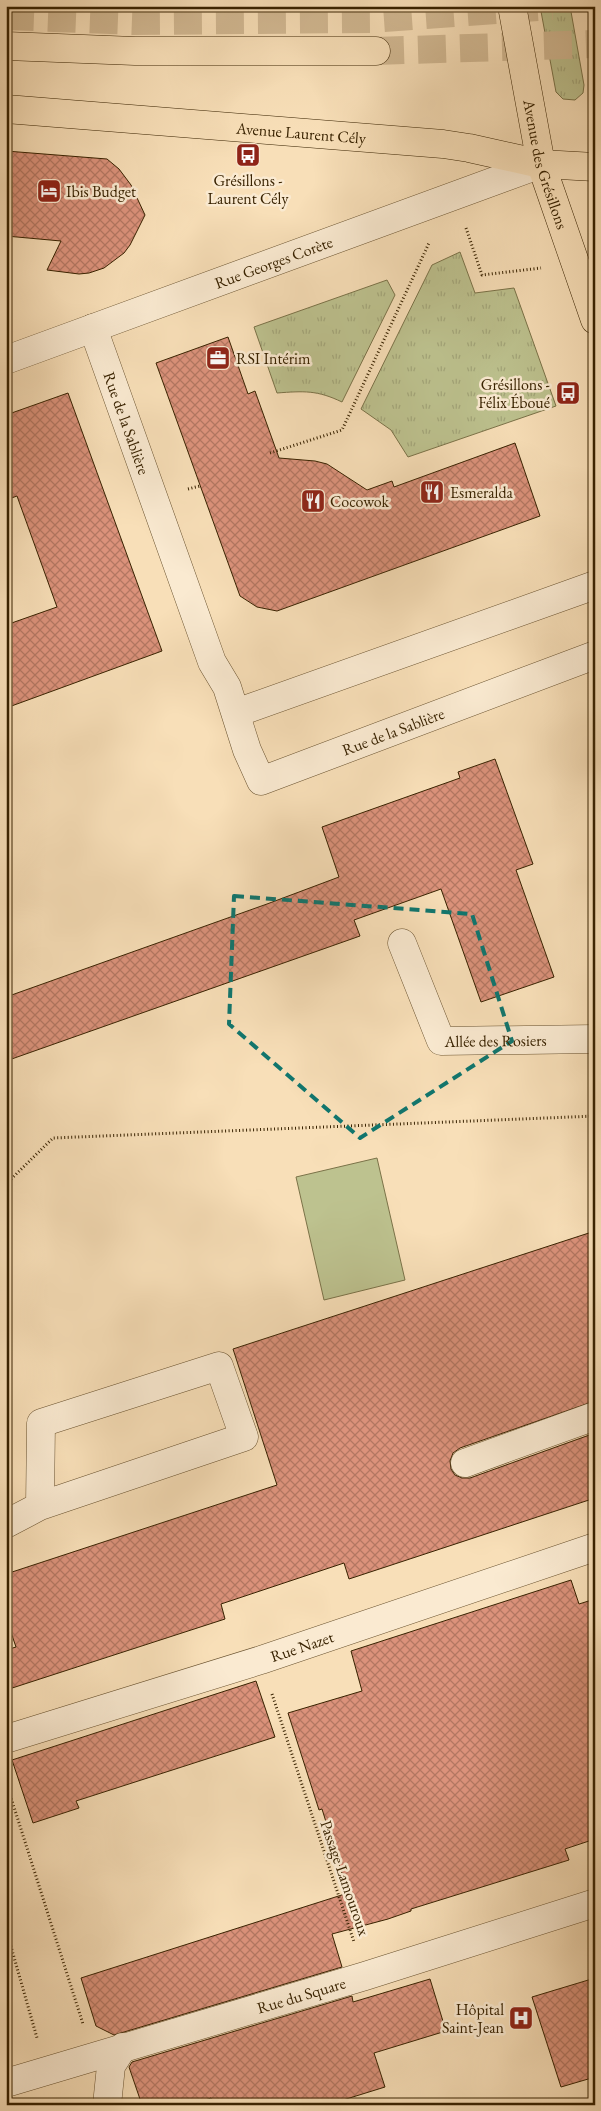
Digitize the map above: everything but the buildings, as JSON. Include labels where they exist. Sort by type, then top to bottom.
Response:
[{"type":"main road","name":"Avenue des Grésillons","points":[[512,6],[541,164],[595,320]]},
{"type":"main road","points":[[6,46],[135,51],[376,51]]},
{"type":"main road","name":"Avenue Laurent Cély","points":[[6,109],[443,144],[541,164],[595,168]]},
{"type":"street","name":"Rue Georges Corète","points":[[6,360],[541,164]]},
{"type":"street","name":"Rue de la Sablière","points":[[94,328],[212,662],[227,687],[247,750],[261,781],[595,655]]},
{"type":"street","points":[[236,713],[595,586]]},
{"type":"street","name":"Allée des Rosiers","points":[[402,943],[441,1041],[595,1039]]},
{"type":"street","points":[[6,1524],[40,1506],[244,1437],[219,1366],[41,1423],[40,1506]]},
{"type":"street","points":[[465,1463],[595,1416]]},
{"type":"street","name":"Rue Nazet","points":[[6,1739],[261,1660],[595,1547]]},
{"type":"street","name":"Rue du Square","points":[[6,2083],[365,1976],[595,1903]]},
{"type":"street","points":[[107,2105],[111,2066],[123,2047]]},
{"type":"path","points":[[464,222],[482,275],[545,267]]},
{"type":"path","points":[[270,454],[342,430],[429,243],[436,239]]},
{"type":"path","points":[[6,1184],[52,1138],[595,1116]]},
{"type":"path","name":"Passage Lamouroux","points":[[261,1660],[365,1976]]},
{"type":"path","points":[[6,1782],[93,2056]]},
{"type":"path","points":[[6,1929],[47,2070]]},
{"type":"highlighted area","points":[[234,896],[472,914],[512,1041],[360,1138],[229,1024]]},
{"type":"green space","points":[[540,6],[570,6],[584,85],[583,93],[575,100],[563,99],[556,92]]},
{"type":"green space","points":[[460,252],[475,293],[514,288],[556,406],[408,457],[391,430],[361,409],[432,265]]},
{"type":"green space","points":[[387,280],[395,295],[342,402],[325,395],[310,392],[277,393],[254,327]]},
{"type":"green space","points":[[377,1158],[405,1280],[324,1300],[296,1177]]},
{"type":"tunnel","points":[[6,16],[134,21],[372,19],[552,6]]},
{"type":"tunnel","points":[[376,51],[595,44]]},
{"type":"place","name":"Grésillons - Laurent Cély","points":[[248,155]]},
{"type":"place","name":"Ibis Budget","points":[[49,191]]},
{"type":"place","name":"RSI Intérim","points":[[218,358]]},
{"type":"place","name":"Grésillons - Félix Éboué","points":[[568,393]]},
{"type":"place","name":"Esmeralda","points":[[432,492]]},
{"type":"place","name":"Cocowok","points":[[313,501]]},
{"type":"place","name":"Hôpital Saint-Jean","points":[[521,2018]]}]
